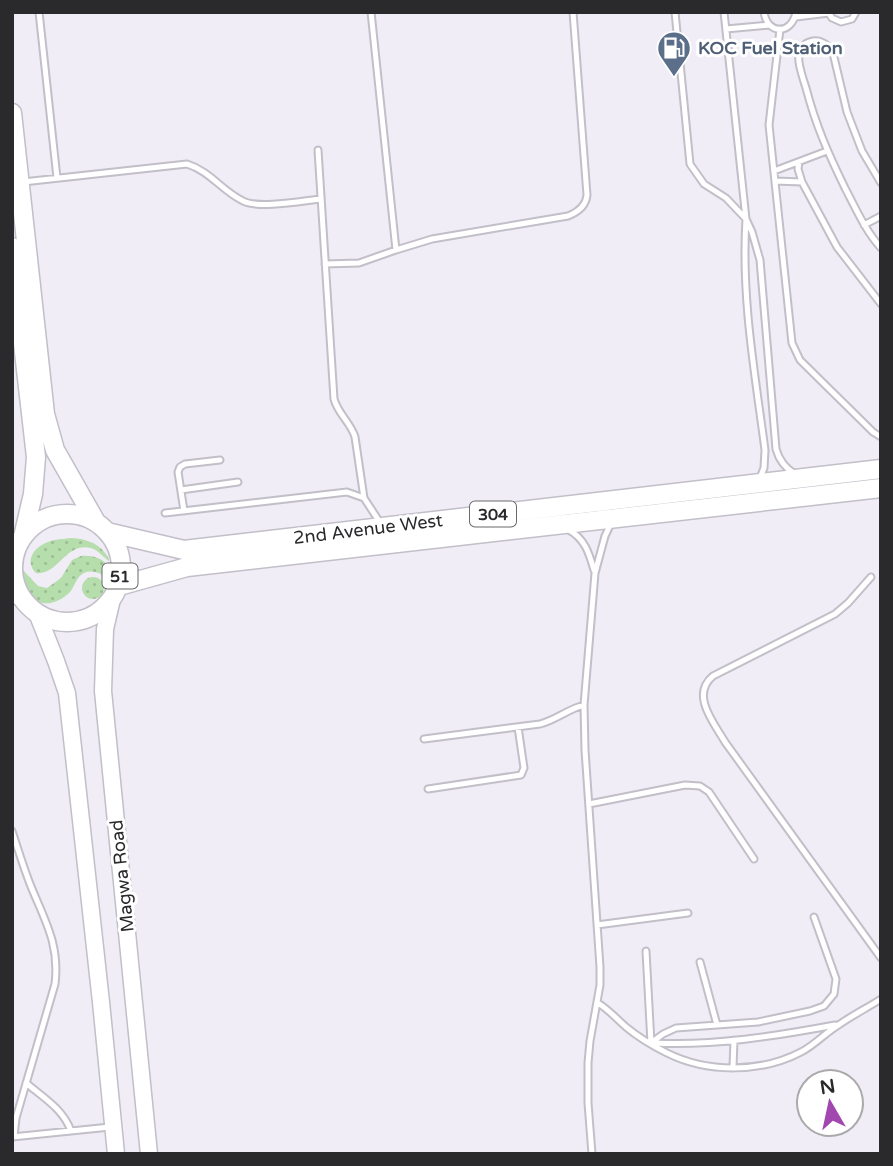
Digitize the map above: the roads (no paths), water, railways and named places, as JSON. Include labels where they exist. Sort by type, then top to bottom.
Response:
[{"type":"main road","name":"51","points":[[12,113],[45,414],[55,450],[102,527],[118,548],[122,567],[115,592],[101,611],[86,619],[69,622],[52,620],[35,612]]},
{"type":"main road","points":[[12,247],[36,457],[33,494],[13,570],[20,597],[35,612]]},
{"type":"main road","name":"2nd Avenue West","points":[[102,527],[184,550],[881,469]]},
{"type":"main road","name":"2nd Avenue West","points":[[115,592],[187,566],[881,488]]},
{"type":"main road","points":[[17,547],[34,525],[49,517],[65,514],[81,516],[102,527]]},
{"type":"street","name":"Magwa Road","points":[[115,592],[105,629],[103,691],[149,1154]]},
{"type":"street","name":"Magwa Road","points":[[35,612],[67,693],[116,1154]]},
{"type":"lane","points":[[39,12],[57,178]]},
{"type":"lane","points":[[371,12],[396,250]]},
{"type":"lane","points":[[325,264],[359,263],[432,239],[568,216],[578,212],[587,200],[587,195],[573,12]]},
{"type":"lane","points":[[675,12],[690,164],[704,184],[726,198],[746,219],[754,239],[760,260],[776,449],[784,465],[798,475],[807,477]]},
{"type":"lane","points":[[725,12],[746,219],[744,269],[747,303],[765,450],[764,468],[757,483]]},
{"type":"lane","points":[[764,12],[769,25]]},
{"type":"lane","points":[[726,29],[769,25],[780,29],[790,26],[796,15],[829,13],[836,21],[841,22],[852,19],[856,12]]},
{"type":"lane","points":[[780,29],[769,125],[794,351],[800,360],[881,437]]},
{"type":"lane","points":[[881,183],[862,151],[847,112],[830,47],[819,40],[806,44],[801,49],[799,62],[815,121],[864,225],[881,248]]},
{"type":"lane","points":[[318,150],[334,399],[354,433],[364,498],[382,527]]},
{"type":"lane","points":[[774,171],[827,151]]},
{"type":"lane","points":[[799,162],[802,182],[837,247],[881,304]]},
{"type":"lane","points":[[20,182],[187,164],[204,171],[234,196],[247,203],[261,205],[321,199]]},
{"type":"lane","points":[[775,181],[802,182]]},
{"type":"lane","points":[[864,225],[881,216]]},
{"type":"lane","points":[[874,240],[881,235]]},
{"type":"lane","points":[[747,303],[762,301]]},
{"type":"lane","points":[[765,450],[776,449]]},
{"type":"lane","points":[[184,511],[178,472],[183,466],[220,460]]},
{"type":"lane","points":[[181,490],[238,482]]},
{"type":"lane","points":[[165,513],[341,492],[364,498]]},
{"type":"lane","points":[[592,1154],[588,1063],[598,1003],[600,967],[584,705],[595,573],[605,536],[613,519]]},
{"type":"lane","points":[[556,525],[566,528],[582,540],[595,573]]},
{"type":"lane","points":[[871,577],[835,614],[713,676],[705,684],[702,695],[705,706],[725,742],[881,958]]},
{"type":"lane","points":[[12,599],[35,612]]},
{"type":"lane","points":[[424,739],[548,722],[567,710],[584,705]]},
{"type":"lane","points":[[428,789],[521,775],[524,768],[518,727]]},
{"type":"lane","points":[[589,804],[690,784],[701,786],[709,792],[754,859]]},
{"type":"lane","points":[[12,831],[30,884],[50,929],[56,962],[55,984],[16,1118],[13,1137],[113,1127]]},
{"type":"lane","points":[[597,925],[688,913]]},
{"type":"lane","points":[[651,1043],[677,1028],[758,1022],[810,1012],[824,1006],[834,994],[836,979],[814,917]]},
{"type":"lane","points":[[646,951],[651,1043]]},
{"type":"lane","points":[[700,962],[717,1025]]},
{"type":"lane","points":[[598,1003],[635,1034],[666,1052],[690,1062],[733,1067],[768,1064],[801,1052],[881,999]]},
{"type":"lane","points":[[651,1043],[684,1044],[734,1040],[838,1025]]},
{"type":"lane","points":[[733,1067],[734,1040]]},
{"type":"lane","points":[[26,1083],[57,1108],[66,1118],[71,1131]]},
{"type":"place","name":"KOC Fuel Station","points":[[674,78]]}]
